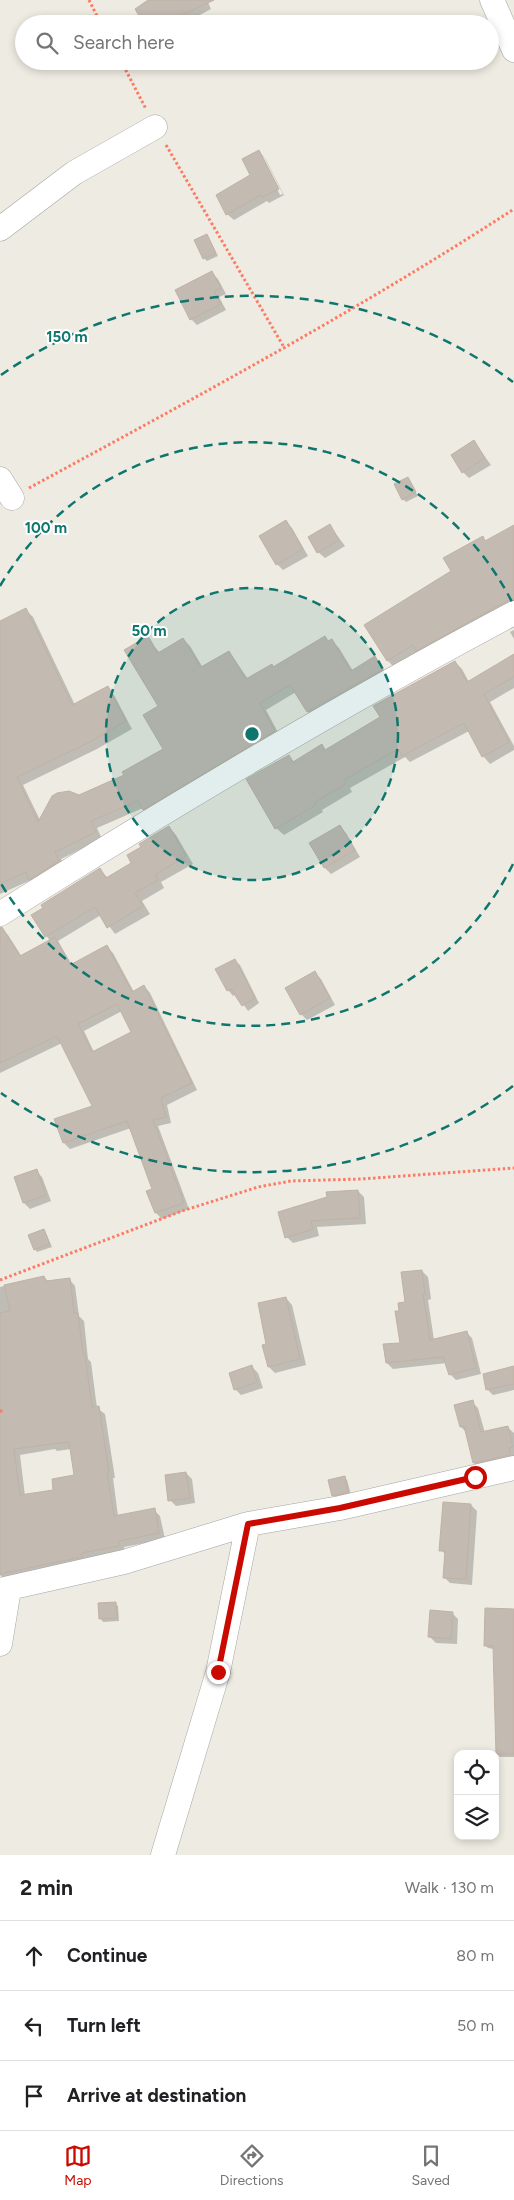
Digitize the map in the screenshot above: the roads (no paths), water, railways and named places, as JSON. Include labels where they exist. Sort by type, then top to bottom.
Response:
[{"type":"street","points":[[492,0],[499,15]]},
{"type":"street","points":[[499,16],[514,50]]},
{"type":"street","points":[[0,228],[74,173],[156,127]]},
{"type":"street","points":[[0,914],[86,860],[226,777],[454,645],[514,613]]},
{"type":"street","points":[[0,1644],[5,1589],[124,1562],[248,1524],[340,1508],[514,1468]]},
{"type":"street","points":[[163,1855],[218,1672],[248,1524]]}]
